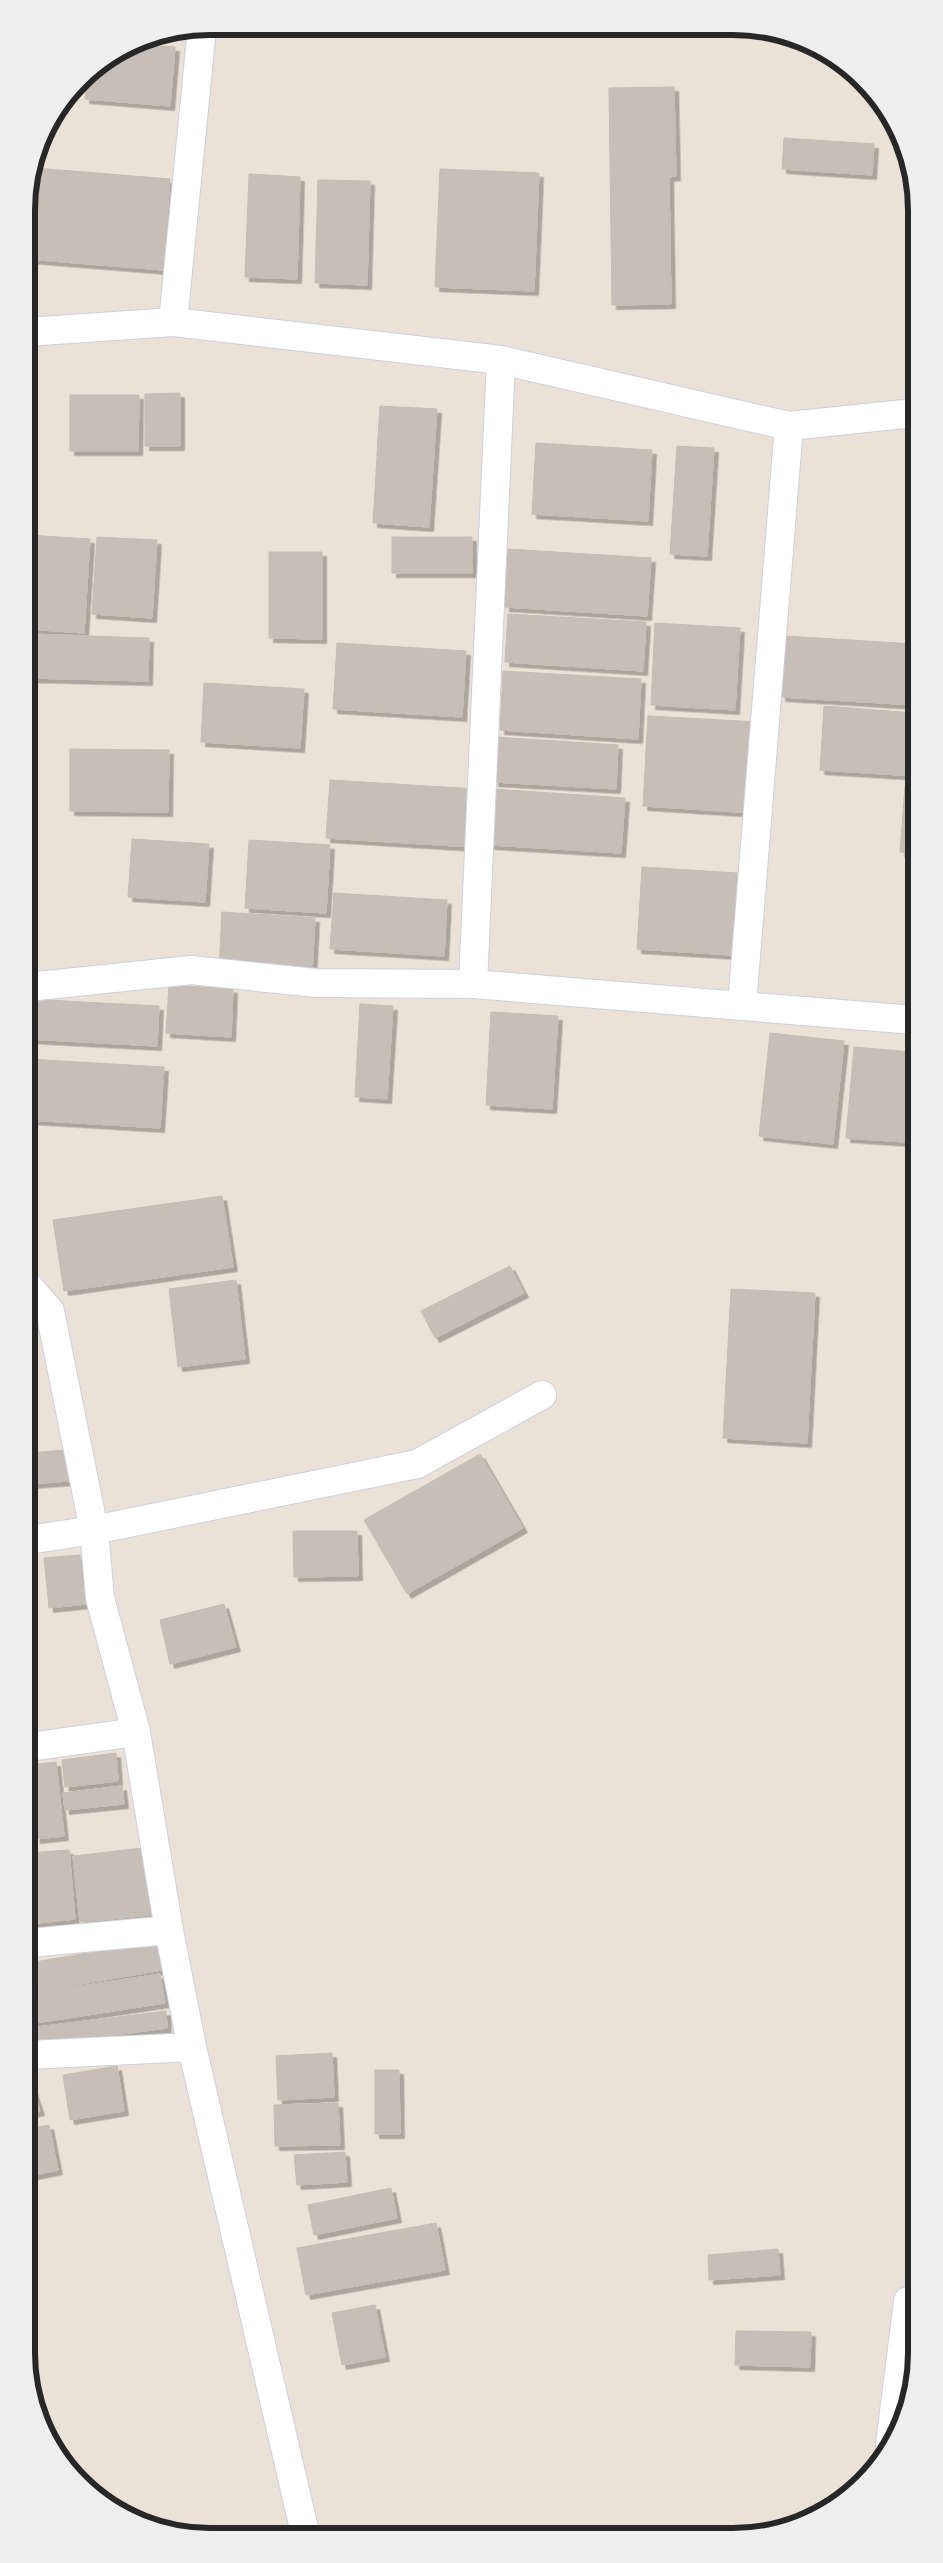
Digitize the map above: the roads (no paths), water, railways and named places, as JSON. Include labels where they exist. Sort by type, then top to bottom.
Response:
[{"type":"street","points":[[173,322],[201,35]]},
{"type":"street","points":[[35,331],[173,322],[501,360],[790,426],[908,414]]},
{"type":"street","points":[[473,984],[501,360]]},
{"type":"street","points":[[742,1005],[790,426]]},
{"type":"street","points":[[35,986],[191,970],[316,983],[473,984],[908,1019]]},
{"type":"street","points":[[35,1294],[50,1312],[94,1530],[100,1598],[136,1732],[169,1930],[192,2048],[303,2528]]},
{"type":"street","points":[[35,1539],[94,1530],[417,1464],[542,1395]]},
{"type":"street","points":[[35,1746],[136,1732]]},
{"type":"street","points":[[35,1942],[169,1930]]},
{"type":"street","points":[[35,2055],[192,2048]]},
{"type":"street","points":[[892,2426],[908,2301]]}]
